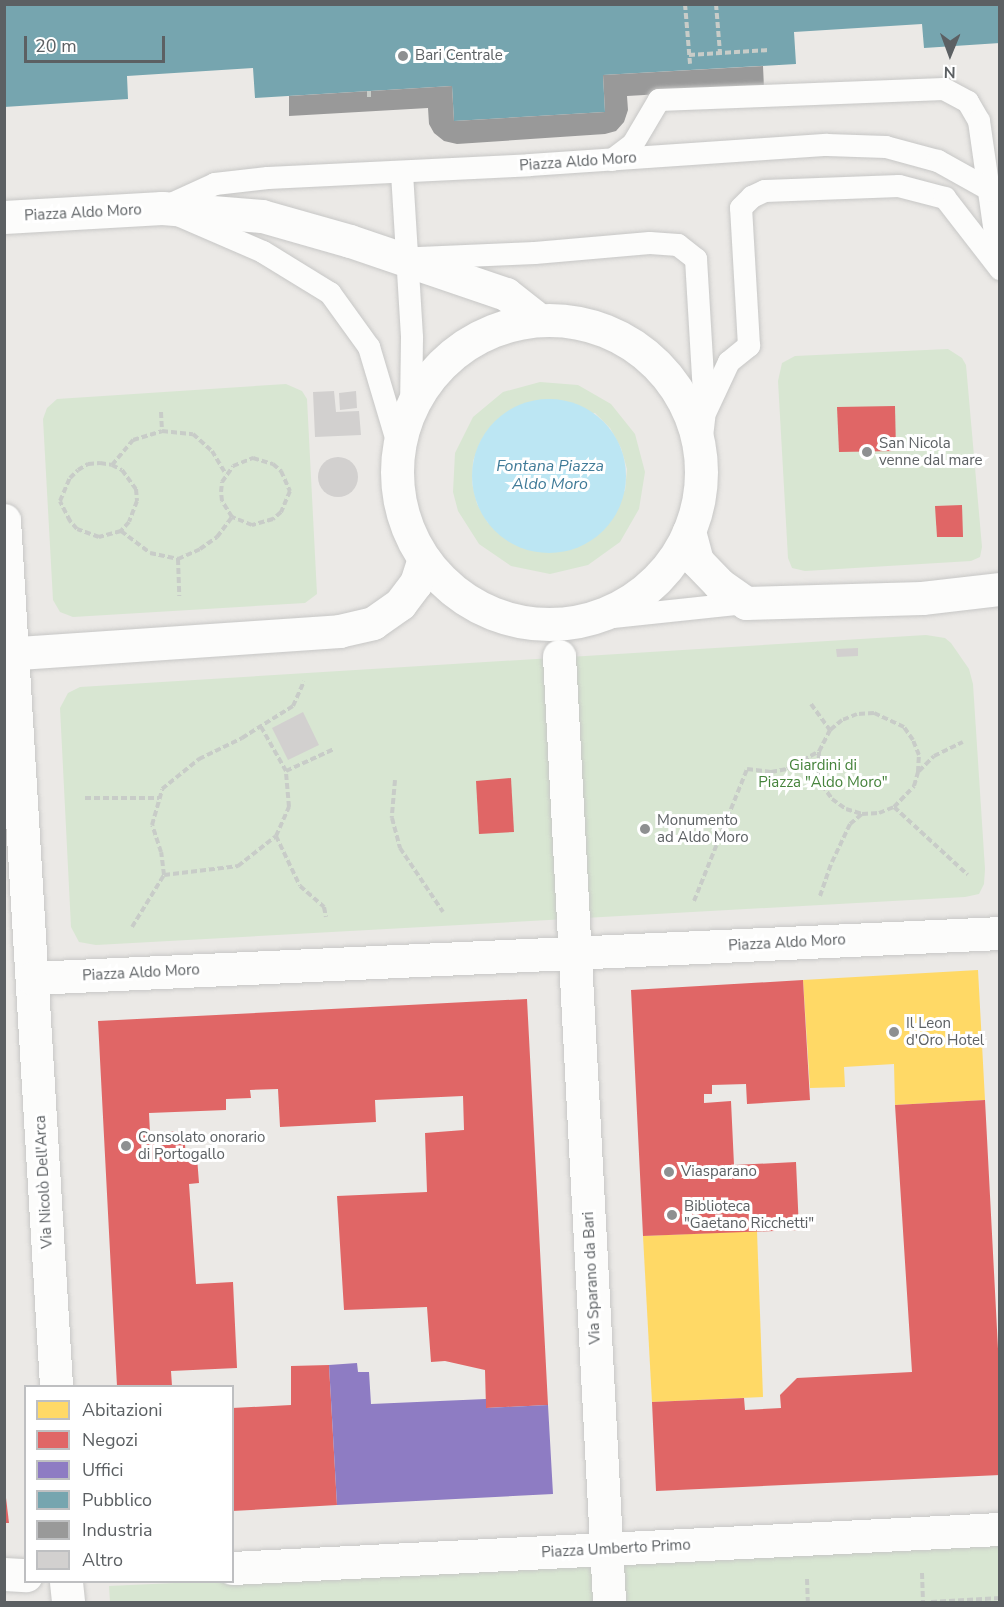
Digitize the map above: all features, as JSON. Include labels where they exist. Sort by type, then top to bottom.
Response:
[{"type":"street","name":"Piazza Aldo Moro","points":[[4,217],[162,208],[262,216],[405,259],[506,294],[538,320]]},
{"type":"street","points":[[538,320],[585,324],[627,342],[663,370],[688,409],[700,454],[700,493],[689,531],[673,560],[641,592],[623,605],[591,618],[558,623],[508,619],[485,609],[451,588],[424,559],[405,523],[397,485],[398,444],[411,406],[433,373],[463,346],[499,327],[538,320]]},
{"type":"street","points":[[4,520],[9,653],[32,978]]},
{"type":"street","points":[[689,531],[697,561],[719,584],[746,603],[778,604],[922,598],[999,589]]},
{"type":"street","points":[[9,653],[339,631],[373,623],[400,604],[416,583],[424,559]]},
{"type":"street","points":[[560,656],[575,953]]},
{"type":"street","name":"Piazza Aldo Moro","points":[[32,978],[999,933]]},
{"type":"street","name":"Via Sparano da Bari","points":[[575,953],[609,1602]]},
{"type":"street","name":"Via Nicolò Dell'Arca","points":[[32,978],[56,1385]]},
{"type":"street","name":"Piazza Umberto Primo","points":[[234,1568],[999,1529]]},
{"type":"street","points":[[4,1574],[24,1575]]},
{"type":"street","points":[[66,1583],[68,1602]]},
{"type":"lane","points":[[612,160],[633,144],[659,100],[944,89],[968,102],[979,121],[999,268]]},
{"type":"lane","name":"Piazza Aldo Moro","points":[[162,208],[214,184],[268,178],[612,160],[858,144],[886,147],[938,161],[990,190]]},
{"type":"lane","points":[[402,172],[405,259],[412,338],[411,406]]},
{"type":"lane","points":[[757,346],[741,207],[765,191],[899,186],[945,198],[999,268]]},
{"type":"lane","points":[[162,208],[263,252],[330,293],[369,347],[398,444]]},
{"type":"lane","points":[[405,259],[535,254],[650,243],[678,245],[696,259],[705,411],[700,454]]},
{"type":"lane","points":[[702,349],[757,346]]},
{"type":"lane","points":[[705,411],[729,362],[757,346]]},
{"type":"lane","points":[[558,623],[746,603]]},
{"type":"path","points":[[685,4],[690,71]]},
{"type":"path","points":[[716,4],[720,53]]},
{"type":"path","points":[[689,55],[769,50]]},
{"type":"path","points":[[369,91],[369,99]]},
{"type":"path","points":[[161,412],[162,431]]},
{"type":"path","points":[[112,465],[133,440],[162,431],[193,434],[212,451],[226,474]]},
{"type":"path","points":[[263,459],[281,471],[290,491],[281,512],[273,519],[252,525],[232,517],[222,501],[222,482],[226,474],[242,461],[263,459]]},
{"type":"path","points":[[88,464],[112,465],[130,479],[137,501],[129,522],[120,531],[110,535],[88,535],[70,521],[60,501],[70,478],[78,470],[88,464]]},
{"type":"path","points":[[120,531],[150,552],[178,559],[200,549],[217,537],[232,517]]},
{"type":"path","points":[[178,559],[179,596]]},
{"type":"path","points":[[132,927],[164,875],[161,852],[152,825],[162,789],[199,759],[242,738],[293,706],[304,681]]},
{"type":"path","points":[[811,704],[830,730]]},
{"type":"path","points":[[874,713],[890,718],[904,727],[914,740],[919,755],[914,786],[894,807],[879,813],[862,814],[846,809],[832,800],[820,777],[819,752],[830,730],[842,720],[857,714],[874,713]]},
{"type":"path","points":[[164,875],[196,873],[238,866],[276,836],[289,807],[286,771],[260,725]]},
{"type":"path","points":[[918,772],[934,756],[963,742]]},
{"type":"path","points":[[286,771],[334,749]]},
{"type":"path","points":[[694,901],[747,769],[771,772],[787,769],[819,752]]},
{"type":"path","points":[[395,780],[392,818],[400,848],[443,912]]},
{"type":"path","points":[[85,798],[159,798]]},
{"type":"path","points":[[894,807],[968,875]]},
{"type":"path","points":[[820,896],[832,862],[850,824],[862,814]]},
{"type":"path","points":[[276,836],[300,886],[324,907],[326,917]]},
{"type":"path","points":[[922,1570],[923,1602]]},
{"type":"path","points":[[806,1575],[808,1602]]},
{"type":"path","points":[[931,1602],[999,1598]]},
{"type":"green space","points":[[948,349],[962,358],[966,365],[982,547],[980,557],[971,561],[805,571],[792,568],[788,558],[778,381],[782,363],[795,356]]},
{"type":"green space","points":[[540,382],[578,385],[611,404],[635,434],[645,472],[639,509],[620,542],[588,565],[550,574],[511,566],[479,544],[458,511],[453,492],[455,453],[473,417],[503,392]],"holes":[[[595,413],[610,428],[621,448],[627,469],[625,491],[488,523],[477,504],[472,483],[473,461],[481,440]]]},
{"type":"green space","points":[[286,384],[302,391],[307,399],[317,594],[305,603],[73,617],[60,612],[53,600],[43,419],[47,408],[57,399]]},
{"type":"green space","name":"Giardini di Piazza \"Aldo Moro\"","points":[[926,635],[945,638],[951,643],[969,669],[973,684],[985,869],[984,884],[979,894],[965,897],[96,945],[79,942],[71,927],[60,708],[68,693],[80,687]]},
{"type":"green space","points":[[1000,1545],[999,1602],[110,1602],[109,1586],[234,1583],[234,1580]]},
{"type":"water","name":"Fontana Piazza Aldo Moro","points":[[549,399],[578,405],[592,412],[603,422],[613,433],[620,447],[626,476],[620,505],[613,519],[603,530],[592,540],[578,547],[549,553],[520,547],[506,540],[495,530],[485,519],[478,505],[472,476],[478,447],[485,433],[495,422],[506,412],[520,405]]},
{"type":"building: Abitazioni","name":"Il Leon d'Oro Hotel","points":[[978,970],[985,1100],[895,1105],[894,1064],[844,1067],[845,1087],[810,1088],[803,980]]},
{"type":"building: Abitazioni","points":[[757,1231],[763,1397],[652,1402],[643,1236]]},
{"type":"building: Negozi","points":[[895,406],[896,451],[839,452],[837,407]]},
{"type":"building: Negozi","points":[[962,505],[963,537],[937,537],[935,506]]},
{"type":"building: Negozi","points":[[511,778],[514,832],[479,834],[476,781]]},
{"type":"building: Negozi","points":[[803,980],[810,1100],[747,1104],[746,1084],[712,1085],[712,1094],[704,1094],[704,1103],[731,1101],[734,1165],[796,1162],[799,1230],[643,1236],[631,990]]},
{"type":"building: Negozi","points":[[527,999],[548,1405],[486,1408],[485,1370],[445,1361],[431,1362],[427,1307],[344,1310],[337,1196],[427,1192],[425,1133],[464,1130],[463,1096],[375,1100],[376,1122],[280,1127],[278,1089],[250,1090],[251,1098],[226,1099],[226,1110],[149,1113],[150,1133],[184,1131],[186,1158],[197,1157],[199,1183],[189,1184],[196,1284],[233,1282],[237,1368],[171,1371],[172,1385],[117,1385],[98,1021]]},
{"type":"building: Negozi","points":[[985,1100],[1000,1387],[1000,1475],[656,1491],[652,1402],[744,1398],[745,1410],[781,1408],[780,1395],[797,1378],[912,1372],[895,1105]]},
{"type":"building: Negozi","points":[[329,1365],[337,1505],[234,1511],[234,1408],[291,1405],[291,1366]]},
{"type":"building: Negozi","points":[[4,1481],[9,1523],[4,1523]]},
{"type":"building: Uffici","points":[[357,1363],[358,1372],[369,1372],[371,1404],[486,1399],[486,1408],[548,1405],[553,1494],[337,1505],[329,1365]]},
{"type":"building: Pubblico","name":"Bari Centrale","points":[[4,4],[1000,4],[1000,43],[924,48],[922,24],[794,32],[796,64],[603,75],[605,112],[454,121],[452,86],[255,98],[253,68],[127,76],[128,99],[4,107]]},
{"type":"building: Industria","points":[[763,66],[764,88],[627,96],[628,110],[624,122],[616,131],[605,134],[457,144],[444,141],[434,133],[429,124],[428,108],[289,116],[289,96],[452,86],[454,121],[605,112],[603,75]]},
{"type":"building: Altro","points":[[334,391],[336,412],[359,411],[361,435],[315,437],[313,392]]},
{"type":"building: Altro","points":[[356,391],[357,408],[340,410],[339,393]]},
{"type":"building: Altro","points":[[338,457],[346,458],[352,463],[357,469],[357,485],[352,491],[346,496],[338,497],[330,496],[324,491],[319,485],[318,477],[319,469],[324,463],[330,458]]},
{"type":"building: Altro","points":[[858,648],[858,656],[837,657],[836,649]]},
{"type":"building: Altro","points":[[303,712],[319,745],[288,760],[272,728]]},
{"type":"place","name":"Bari Centrale","points":[[403,56]]},
{"type":"place","name":"San Nicola venne dal mare","points":[[867,452]]},
{"type":"place","name":"Monumento ad Aldo Moro","points":[[645,829]]},
{"type":"place","name":"Il Leon d'Oro Hotel","points":[[894,1032]]},
{"type":"place","name":"Consolato onorario di Portogallo","points":[[126,1146]]},
{"type":"place","name":"Viasparano","points":[[669,1172]]},
{"type":"place","name":"Biblioteca \"Gaetano Ricchetti\"","points":[[672,1215]]}]
